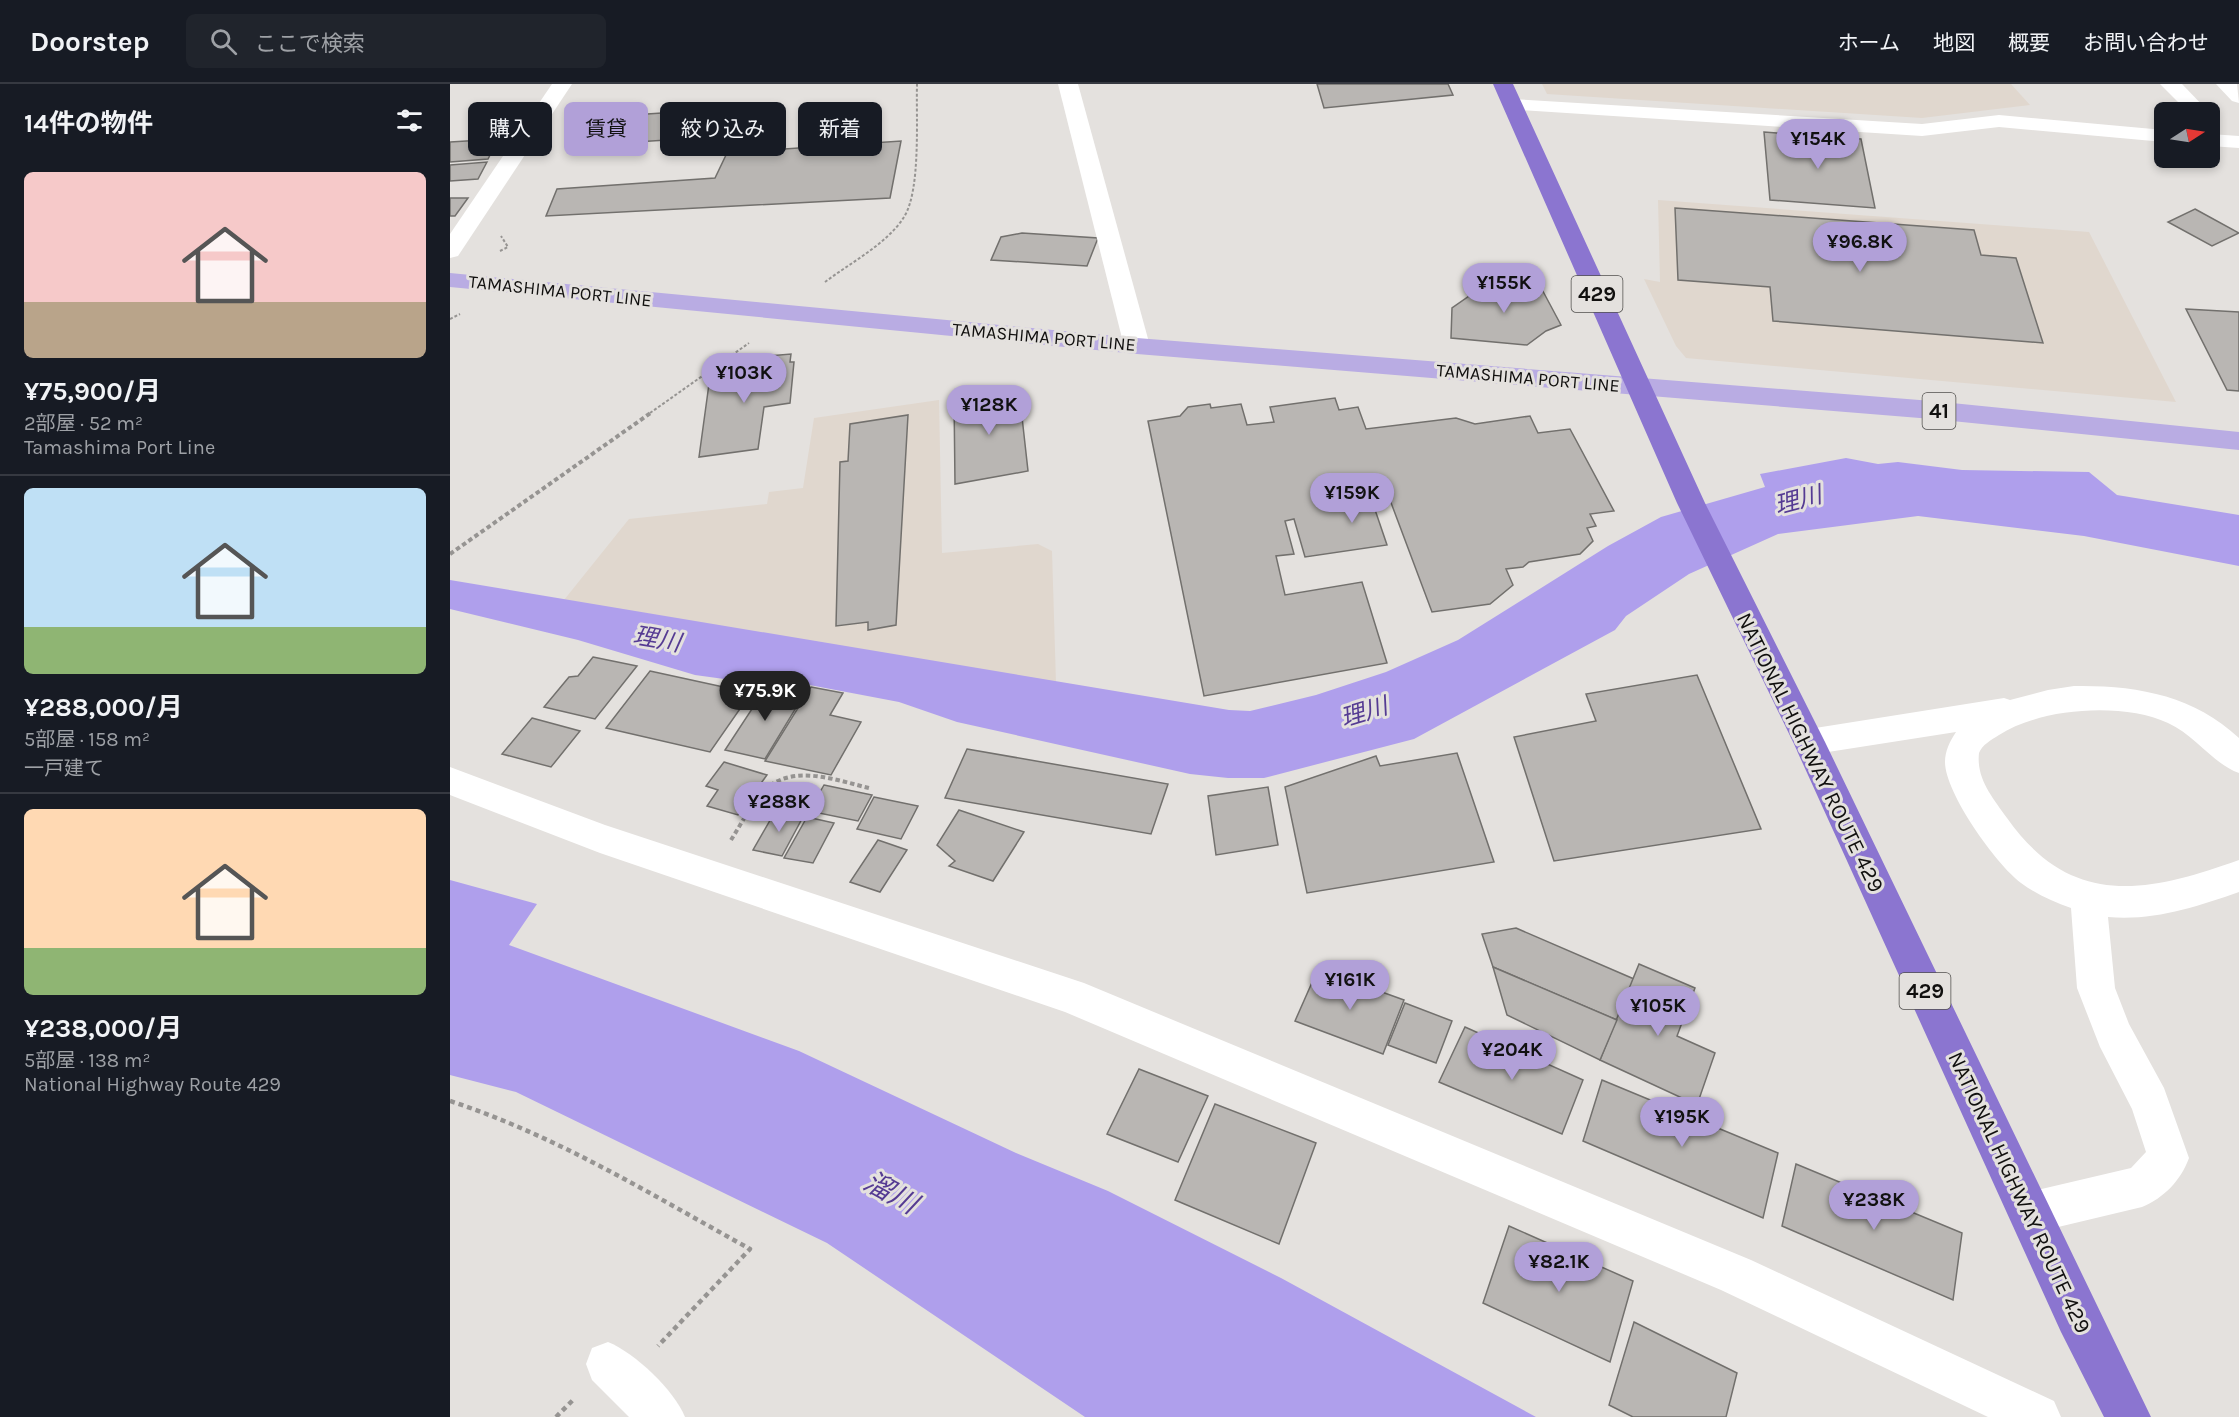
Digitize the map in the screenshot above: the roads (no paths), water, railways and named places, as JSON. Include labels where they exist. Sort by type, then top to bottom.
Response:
[{"type":"highway","name":"NATIONAL HIGHWAY ROUTE 429","points":[[1508,94],[1691,503],[1809,742],[2128,1417]]},
{"type":"main road","name":"TAMASHIMA PORT LINE","points":[[450,280],[1137,346],[1638,386]]},
{"type":"main road","name":"41","points":[[1638,386],[1932,410],[2239,441]]},
{"type":"street","points":[[450,251],[562,84]]},
{"type":"street","points":[[1068,84],[1137,346]]},
{"type":"street","points":[[2170,84],[2189,102]]},
{"type":"street","points":[[2226,84],[2239,96]]},
{"type":"street","points":[[1508,94],[1922,130],[2000,121],[2154,135]]},
{"type":"street","points":[[1809,742],[2085,698],[2135,701],[2173,711],[2215,735],[2239,759]]},
{"type":"street","points":[[2018,709],[1990,722],[1965,743],[1961,757],[1963,778],[1989,822],[2025,864],[2048,883],[2088,901],[2117,904],[2167,898],[2239,876]]},
{"type":"street","points":[[450,781],[600,838],[1071,996],[1736,1275],[2038,1417]]},
{"type":"street","points":[[2030,1213],[2142,1186],[2169,1158],[2150,1102],[2114,1034],[2096,988],[2088,901]]},
{"type":"street","points":[[617,1373],[662,1417]]},
{"type":"water","name":"理川","points":[[1846,458],[1878,464],[1898,462],[1962,470],[2089,472],[2117,495],[2239,515],[2239,566],[2084,536],[1918,516],[1778,534],[1689,574],[1626,616],[1615,630],[1414,739],[1264,778],[1228,778],[1190,774],[957,722],[899,702],[778,679],[746,682],[695,675],[578,640],[450,609],[450,580],[1229,710],[1250,711],[1316,695],[1386,672],[1458,640],[1608,546],[1661,517],[1765,487],[1760,474]]},
{"type":"water","name":"溜川","points":[[450,880],[537,904],[509,945],[799,1051],[1016,1153],[1108,1191],[1281,1278],[1536,1417],[1085,1417],[827,1243],[516,1092],[450,1075]]}]
